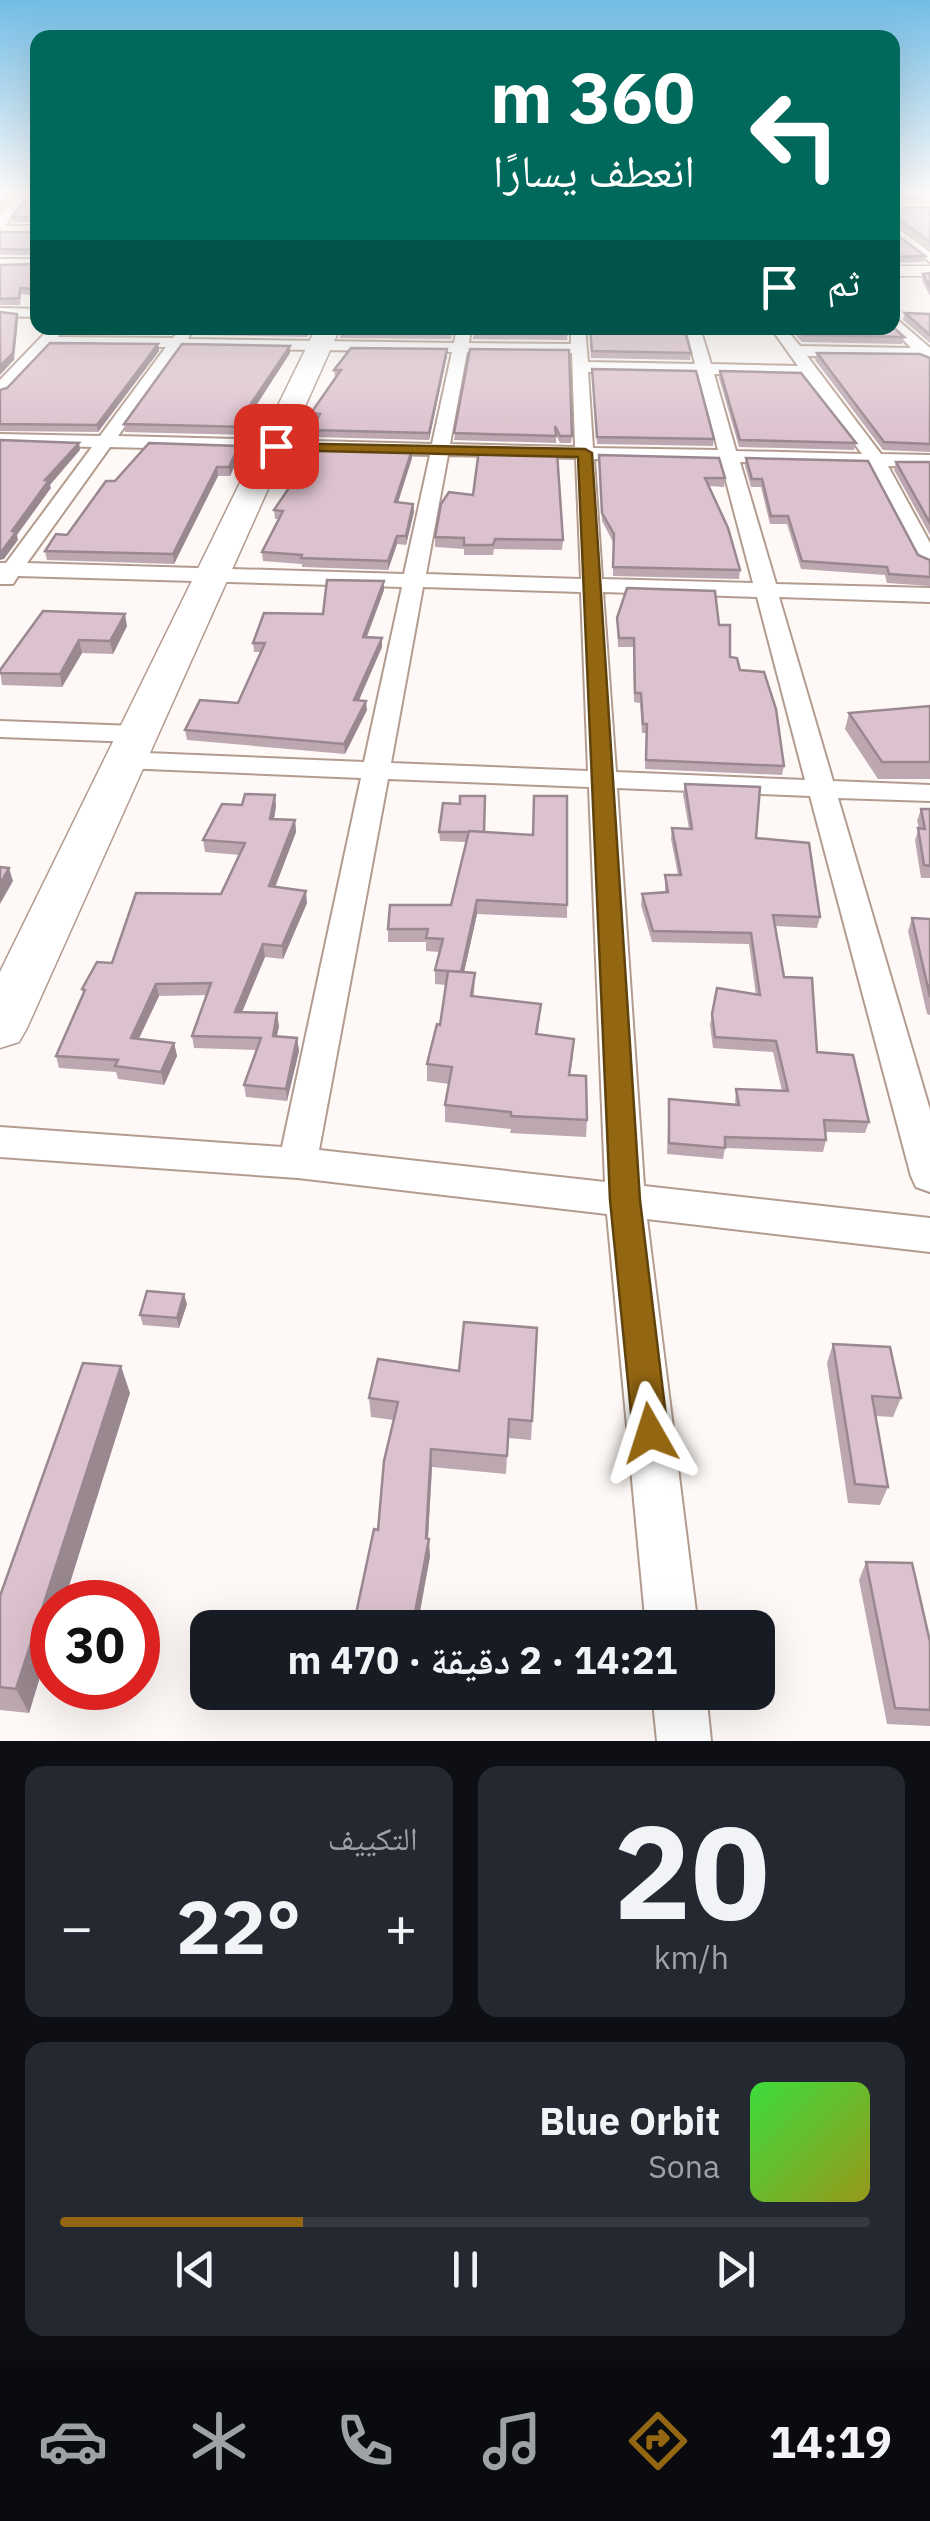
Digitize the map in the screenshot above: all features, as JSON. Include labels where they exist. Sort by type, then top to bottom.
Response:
[{"type":"main road","points":[[0,1028],[325,336]]},
{"type":"street","points":[[0,312],[30,313]]},
{"type":"street","points":[[900,327],[928,355]]},
{"type":"street","points":[[0,390],[51,335]]},
{"type":"street","points":[[46,340],[183,335],[462,337],[580,348],[705,369],[810,371]]},
{"type":"street","points":[[4,575],[183,335]]},
{"type":"street","points":[[695,335],[930,1176]]},
{"type":"street","points":[[783,335],[875,459],[930,562]]},
{"type":"street","points":[[298,1164],[462,337]]},
{"type":"street","points":[[580,348],[625,1200],[670,1610]]},
{"type":"street","points":[[796,351],[928,355]]},
{"type":"street","points":[[0,366],[22,367]]},
{"type":"street","points":[[0,439],[930,460]]},
{"type":"street","points":[[4,575],[212,574],[930,596]]},
{"type":"street","points":[[0,729],[129,747],[376,772],[930,792]]},
{"type":"street","points":[[0,1142],[298,1164],[930,1236]]},
{"type":"street","points":[[681,1710],[684,1741]]},
{"type":"building","points":[[0,276],[30,276],[30,289],[20,288],[19,298],[0,299]]},
{"type":"building","points":[[0,312],[17,314],[13,353],[0,366]]},
{"type":"building","points":[[905,313],[930,314],[930,335]]},
{"type":"building","points":[[900,333],[904,337],[803,335]]},
{"type":"building","points":[[591,335],[686,335],[691,353],[592,351]]},
{"type":"building","points":[[50,343],[158,344],[97,425],[0,424],[0,390],[7,388]]},
{"type":"building","points":[[182,344],[290,346],[244,414],[251,414],[242,427],[124,424]]},
{"type":"building","points":[[351,348],[447,349],[429,433],[312,430],[320,414],[311,413],[341,370],[334,370]]},
{"type":"building","points":[[470,349],[569,350],[572,436],[560,436],[555,426],[556,436],[454,433]]},
{"type":"building","points":[[817,353],[920,354],[930,358],[930,444],[884,442]]},
{"type":"building","points":[[592,369],[696,371],[714,439],[597,437]]},
{"type":"building","points":[[720,371],[801,373],[856,443],[740,440]]},
{"type":"building","points":[[0,440],[79,443],[45,480],[49,480],[2,551],[0,551]]},
{"type":"building","points":[[149,443],[239,446],[229,467],[217,467],[173,554],[45,551],[56,534],[67,535],[106,481],[115,481]]},
{"type":"building","points":[[303,448],[412,450],[395,502],[413,504],[406,536],[397,536],[388,561],[301,558],[302,555],[262,552],[283,511],[274,510],[312,454],[301,453]]},
{"type":"building","points":[[479,450],[557,452],[563,540],[495,539],[493,545],[464,545],[464,538],[435,537],[441,504],[449,492],[473,495]]},
{"type":"building","points":[[599,455],[719,458],[725,478],[705,478],[728,528],[740,570],[613,567],[614,534],[602,513]]},
{"type":"building","points":[[746,458],[868,461],[918,555],[930,560],[930,577],[889,574],[887,567],[802,561],[788,516],[771,516],[762,479],[752,479]]},
{"type":"building","points":[[896,462],[930,462],[930,523]]},
{"type":"building","points":[[327,580],[384,581],[363,637],[382,638],[354,700],[366,701],[344,744],[185,730],[200,700],[238,703],[265,643],[253,643],[264,613],[323,614]]},
{"type":"building","points":[[627,588],[715,591],[719,625],[730,625],[730,657],[737,658],[740,670],[764,672],[776,709],[784,766],[646,760],[647,724],[643,724],[641,693],[635,693],[634,638],[619,638],[617,618]]},
{"type":"building","points":[[43,611],[125,614],[110,641],[79,640],[60,674],[0,673]]},
{"type":"building","points":[[930,706],[930,762],[882,762],[849,713]]},
{"type":"building","points":[[685,784],[760,787],[756,838],[809,843],[820,917],[773,915],[784,977],[812,978],[817,1052],[853,1055],[869,1122],[824,1120],[826,1140],[725,1137],[725,1148],[669,1143],[669,1099],[739,1105],[736,1089],[788,1091],[776,1041],[715,1037],[712,1014],[717,988],[760,995],[751,933],[653,931],[642,894],[668,892],[665,875],[681,875],[672,828],[692,829]]},
{"type":"building","points":[[245,794],[275,795],[270,819],[295,820],[269,886],[306,891],[282,946],[263,944],[235,1012],[277,1013],[273,1036],[297,1038],[286,1089],[244,1085],[261,1038],[192,1036],[211,983],[156,984],[131,1038],[174,1043],[161,1072],[115,1066],[118,1060],[56,1056],[97,962],[112,963],[136,893],[221,894],[245,843],[203,840],[222,804],[242,805]]},
{"type":"building","points":[[460,796],[485,796],[484,832],[439,832],[443,803],[460,804]]},
{"type":"building","points":[[534,796],[567,796],[567,905],[477,900],[461,972],[435,970],[443,939],[426,938],[428,929],[388,929],[390,905],[451,905],[469,831],[533,835]]},
{"type":"building","points":[[921,809],[930,809],[930,866],[924,865],[918,828],[925,829]]},
{"type":"building","points":[[0,867],[9,868],[0,884]]},
{"type":"building","points":[[912,918],[930,919],[930,997]]},
{"type":"building","points":[[448,971],[475,973],[471,996],[541,1004],[536,1034],[574,1039],[569,1075],[586,1076],[587,1120],[511,1116],[511,1112],[445,1105],[452,1067],[427,1064],[437,1024],[440,1025]]},
{"type":"building","points":[[147,1291],[184,1294],[177,1318],[140,1315]]},
{"type":"building","points":[[464,1322],[537,1328],[532,1421],[509,1419],[507,1456],[431,1449],[426,1538],[429,1539],[415,1610],[357,1610],[374,1529],[378,1530],[384,1461],[398,1402],[369,1398],[378,1359],[459,1371]]},
{"type":"building","points":[[833,1344],[890,1347],[901,1398],[872,1396],[888,1487],[855,1484]]},
{"type":"building","points":[[83,1363],[121,1366],[51,1580],[30,1580],[30,1646],[16,1689],[0,1687],[0,1596]]},
{"type":"building","points":[[866,1562],[912,1563],[930,1642],[930,1710],[895,1708]]},
{"type":"route","points":[[276,446],[585,453],[625,1200],[650,1433]]}]
